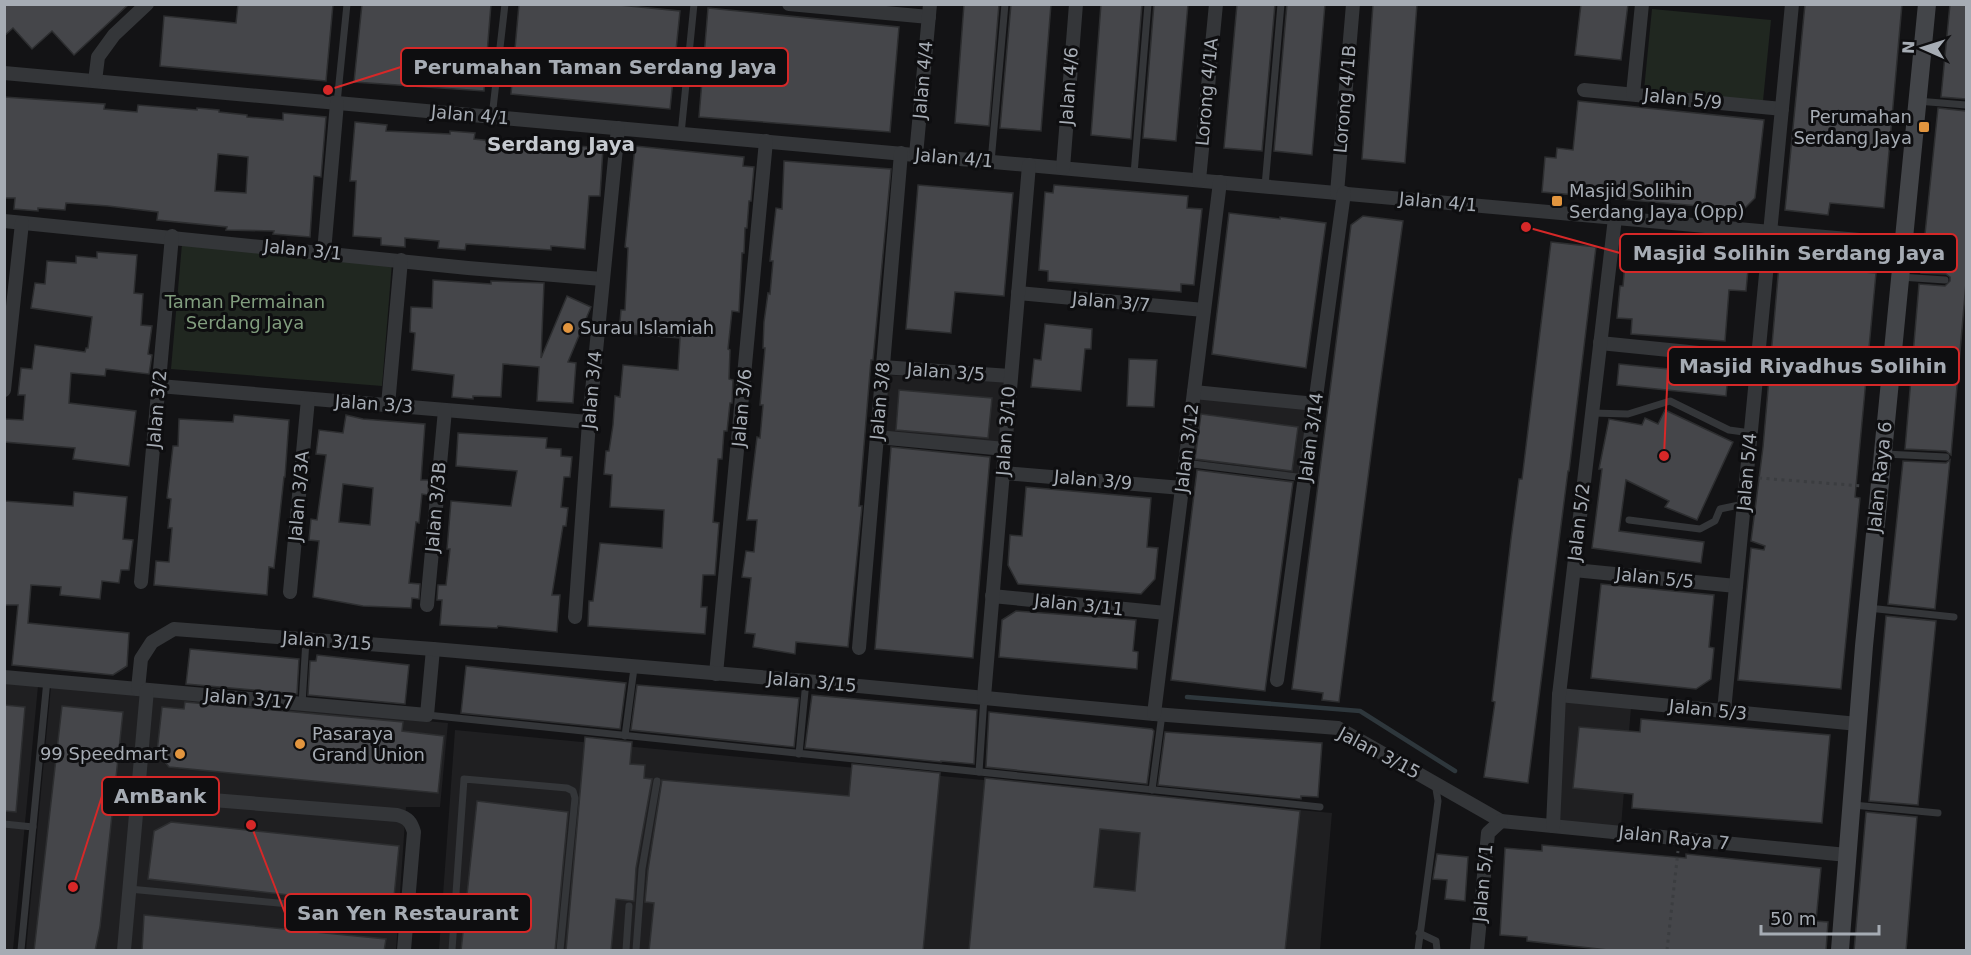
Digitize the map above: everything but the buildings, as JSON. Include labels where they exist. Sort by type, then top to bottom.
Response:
[{"type":"street","points":[[95,81],[98,57],[114,35],[147,4]]},
{"type":"street","points":[[789,4],[930,11]]},
{"type":"street","name":"Jalan 4/6","points":[[1063,168],[1076,4]]},
{"type":"street","name":"Lorong 4/1A","points":[[1199,180],[1216,4]]},
{"type":"street","name":"Lorong 4/1B","points":[[1340,193],[1353,4]]},
{"type":"street","points":[[1633,94],[1642,4]]},
{"type":"street","name":"Jalan 5/4","points":[[1724,711],[1792,4]]},
{"type":"street","name":"Jalan Raya 6","points":[[1840,951],[1879,488],[1927,4]]},
{"type":"street","name":"Jalan 4/4","points":[[916,155],[930,11]]},
{"type":"street","name":"Jalan 4/1","points":[[4,73],[1904,244]]},
{"type":"street","name":"Jalan 5/9","points":[[1584,90],[1782,109]]},
{"type":"street","points":[[324,252],[337,103]]},
{"type":"street","name":"Jalan 3/4","points":[[575,617],[589,422],[618,128]]},
{"type":"street","name":"Jalan 3/6","points":[[716,674],[766,141]]},
{"type":"street","name":"Jalan 3/8","points":[[859,648],[901,153]]},
{"type":"street","name":"Jalan 3/10","points":[[984,697],[1029,165]]},
{"type":"street","name":"Jalan 3/12","points":[[1158,714],[1166,613],[1220,182]]},
{"type":"street","name":"Jalan 3/14","points":[[1277,680],[1316,404],[1340,193]]},
{"type":"street","name":"Jalan 5/2","points":[[1553,826],[1559,695],[1615,218]]},
{"type":"street","name":"Jalan 3/1","points":[[4,221],[602,279]]},
{"type":"street","points":[[4,390],[22,223]]},
{"type":"street","name":"Jalan 3/2","points":[[141,582],[172,236]]},
{"type":"street","points":[[388,405],[401,260]]},
{"type":"street","name":"Jalan 3/7","points":[[1018,293],[1204,310]]},
{"type":"street","points":[[1600,343],[1758,359]]},
{"type":"street","name":"Jalan 3/5","points":[[882,367],[1010,376]]},
{"type":"street","name":"Jalan 3/3","points":[[159,386],[589,422]]},
{"type":"street","points":[[1194,392],[1316,404]]},
{"type":"street","name":"Jalan 3/3A","points":[[290,592],[308,399]]},
{"type":"street","name":"Jalan 3/3B","points":[[427,605],[445,410]]},
{"type":"street","points":[[877,437],[1005,449]]},
{"type":"street","name":"Jalan 3/9","points":[[1004,473],[1182,488]]},
{"type":"street","name":"Jalan 5/5","points":[[1574,570],[1736,586]]},
{"type":"street","name":"Jalan 3/11","points":[[992,596],[1166,613]]},
{"type":"street","name":"Jalan 3/15","points":[[124,951],[138,795],[143,689],[141,659],[152,642],[174,629],[433,649],[1338,728],[1501,821]]},
{"type":"street","points":[[427,716],[433,649]]},
{"type":"street","name":"Jalan 3/17","points":[[4,676],[427,716]]},
{"type":"street","name":"Jalan 5/3","points":[[1559,695],[1858,724]]},
{"type":"street","points":[[138,795],[405,817],[411,823],[414,832],[404,951]]},
{"type":"street","name":"Jalan Raya 7","points":[[1501,821],[1847,855]]},
{"type":"street","name":"Jalan 5/1","points":[[1477,951],[1488,833],[1501,821]]},
{"type":"lane","points":[[337,103],[347,4]]},
{"type":"lane","points":[[492,117],[505,4]]},
{"type":"lane","points":[[681,134],[694,4]]},
{"type":"lane","points":[[991,162],[1005,4]]},
{"type":"lane","points":[[1134,174],[1148,4]]},
{"type":"lane","points":[[1265,186],[1281,4]]},
{"type":"lane","points":[[1917,101],[1966,105]]},
{"type":"lane","points":[[1900,277],[1945,280]]},
{"type":"lane","points":[[1592,413],[1628,414],[1670,401],[1729,430],[1751,433]]},
{"type":"lane","points":[[1883,454],[1946,457]]},
{"type":"lane","points":[[1185,463],[1305,478]]},
{"type":"lane","points":[[1629,520],[1700,529],[1715,521],[1720,509],[1744,504]]},
{"type":"lane","points":[[1868,608],[1954,617]]},
{"type":"lane","points":[[302,704],[306,640]]},
{"type":"lane","points":[[626,736],[634,668]]},
{"type":"lane","points":[[21,951],[47,680]]},
{"type":"lane","points":[[799,754],[806,681]]},
{"type":"lane","points":[[979,772],[984,697]]},
{"type":"lane","points":[[1152,790],[1158,714]]},
{"type":"lane","points":[[427,716],[1320,807]]},
{"type":"lane","points":[[452,951],[464,778],[567,788],[573,791],[575,798],[560,951]]},
{"type":"lane","points":[[636,951],[642,869],[657,782]]},
{"type":"lane","points":[[1418,951],[1438,801],[1435,783]]},
{"type":"lane","points":[[1851,805],[1938,813]]},
{"type":"lane","points":[[4,824],[33,827]]},
{"type":"lane","points":[[129,889],[407,915]]},
{"type":"lane","points":[[626,951],[629,906]]},
{"type":"lane","points":[[1419,933],[1436,941],[1437,951]]},
{"type":"path","points":[[1747,477],[1879,488]]},
{"type":"path","points":[[1667,951],[1679,838]]},
{"type":"shaded area","points":[[887,375],[1004,381],[999,443],[882,432]]},
{"type":"shaded area","points":[[1199,397],[1308,409],[1300,474],[1191,460]]},
{"type":"shaded area","points":[[4,683],[38,686],[13,950],[4,950]]},
{"type":"shaded area","points":[[51,687],[448,723],[440,807],[406,807],[396,950],[26,950]]},
{"type":"shaded area","points":[[1565,702],[1631,708],[1621,827],[1559,821]]},
{"type":"shaded area","points":[[455,730],[1332,813],[1320,950],[439,950]]},
{"type":"green space","points":[[1652,9],[1771,20],[1763,101],[1644,90]]},
{"type":"green space","name":"Taman Permainan Serdang Jaya","points":[[182,244],[392,263],[382,386],[171,369]]},
{"type":"waterway","points":[[1187,697],[1360,711],[1455,771]]},
{"type":"place","name":"Perumahan Taman Serdang Jaya","points":[[328,90]]},
{"type":"place","name":"Perumahan Serdang Jaya","points":[[1924,127]]},
{"type":"place","name":"Masjid Solihin Serdang Jaya (Opp)","points":[[1557,201]]},
{"type":"place","name":"Masjid Solihin Serdang Jaya","points":[[1526,227]]},
{"type":"place","name":"Surau Islamiah","points":[[568,328]]},
{"type":"place","name":"Masjid Riyadhus Solihin","points":[[1664,456]]},
{"type":"place","name":"Pasaraya Grand Union","points":[[300,744]]},
{"type":"place","name":"99 Speedmart","points":[[180,754]]},
{"type":"place","name":"San Yen Restaurant","points":[[251,825]]},
{"type":"place","name":"AmBank","points":[[73,887]]},
{"type":"district","name":"Serdang Jaya","points":[[561,144]]}]
